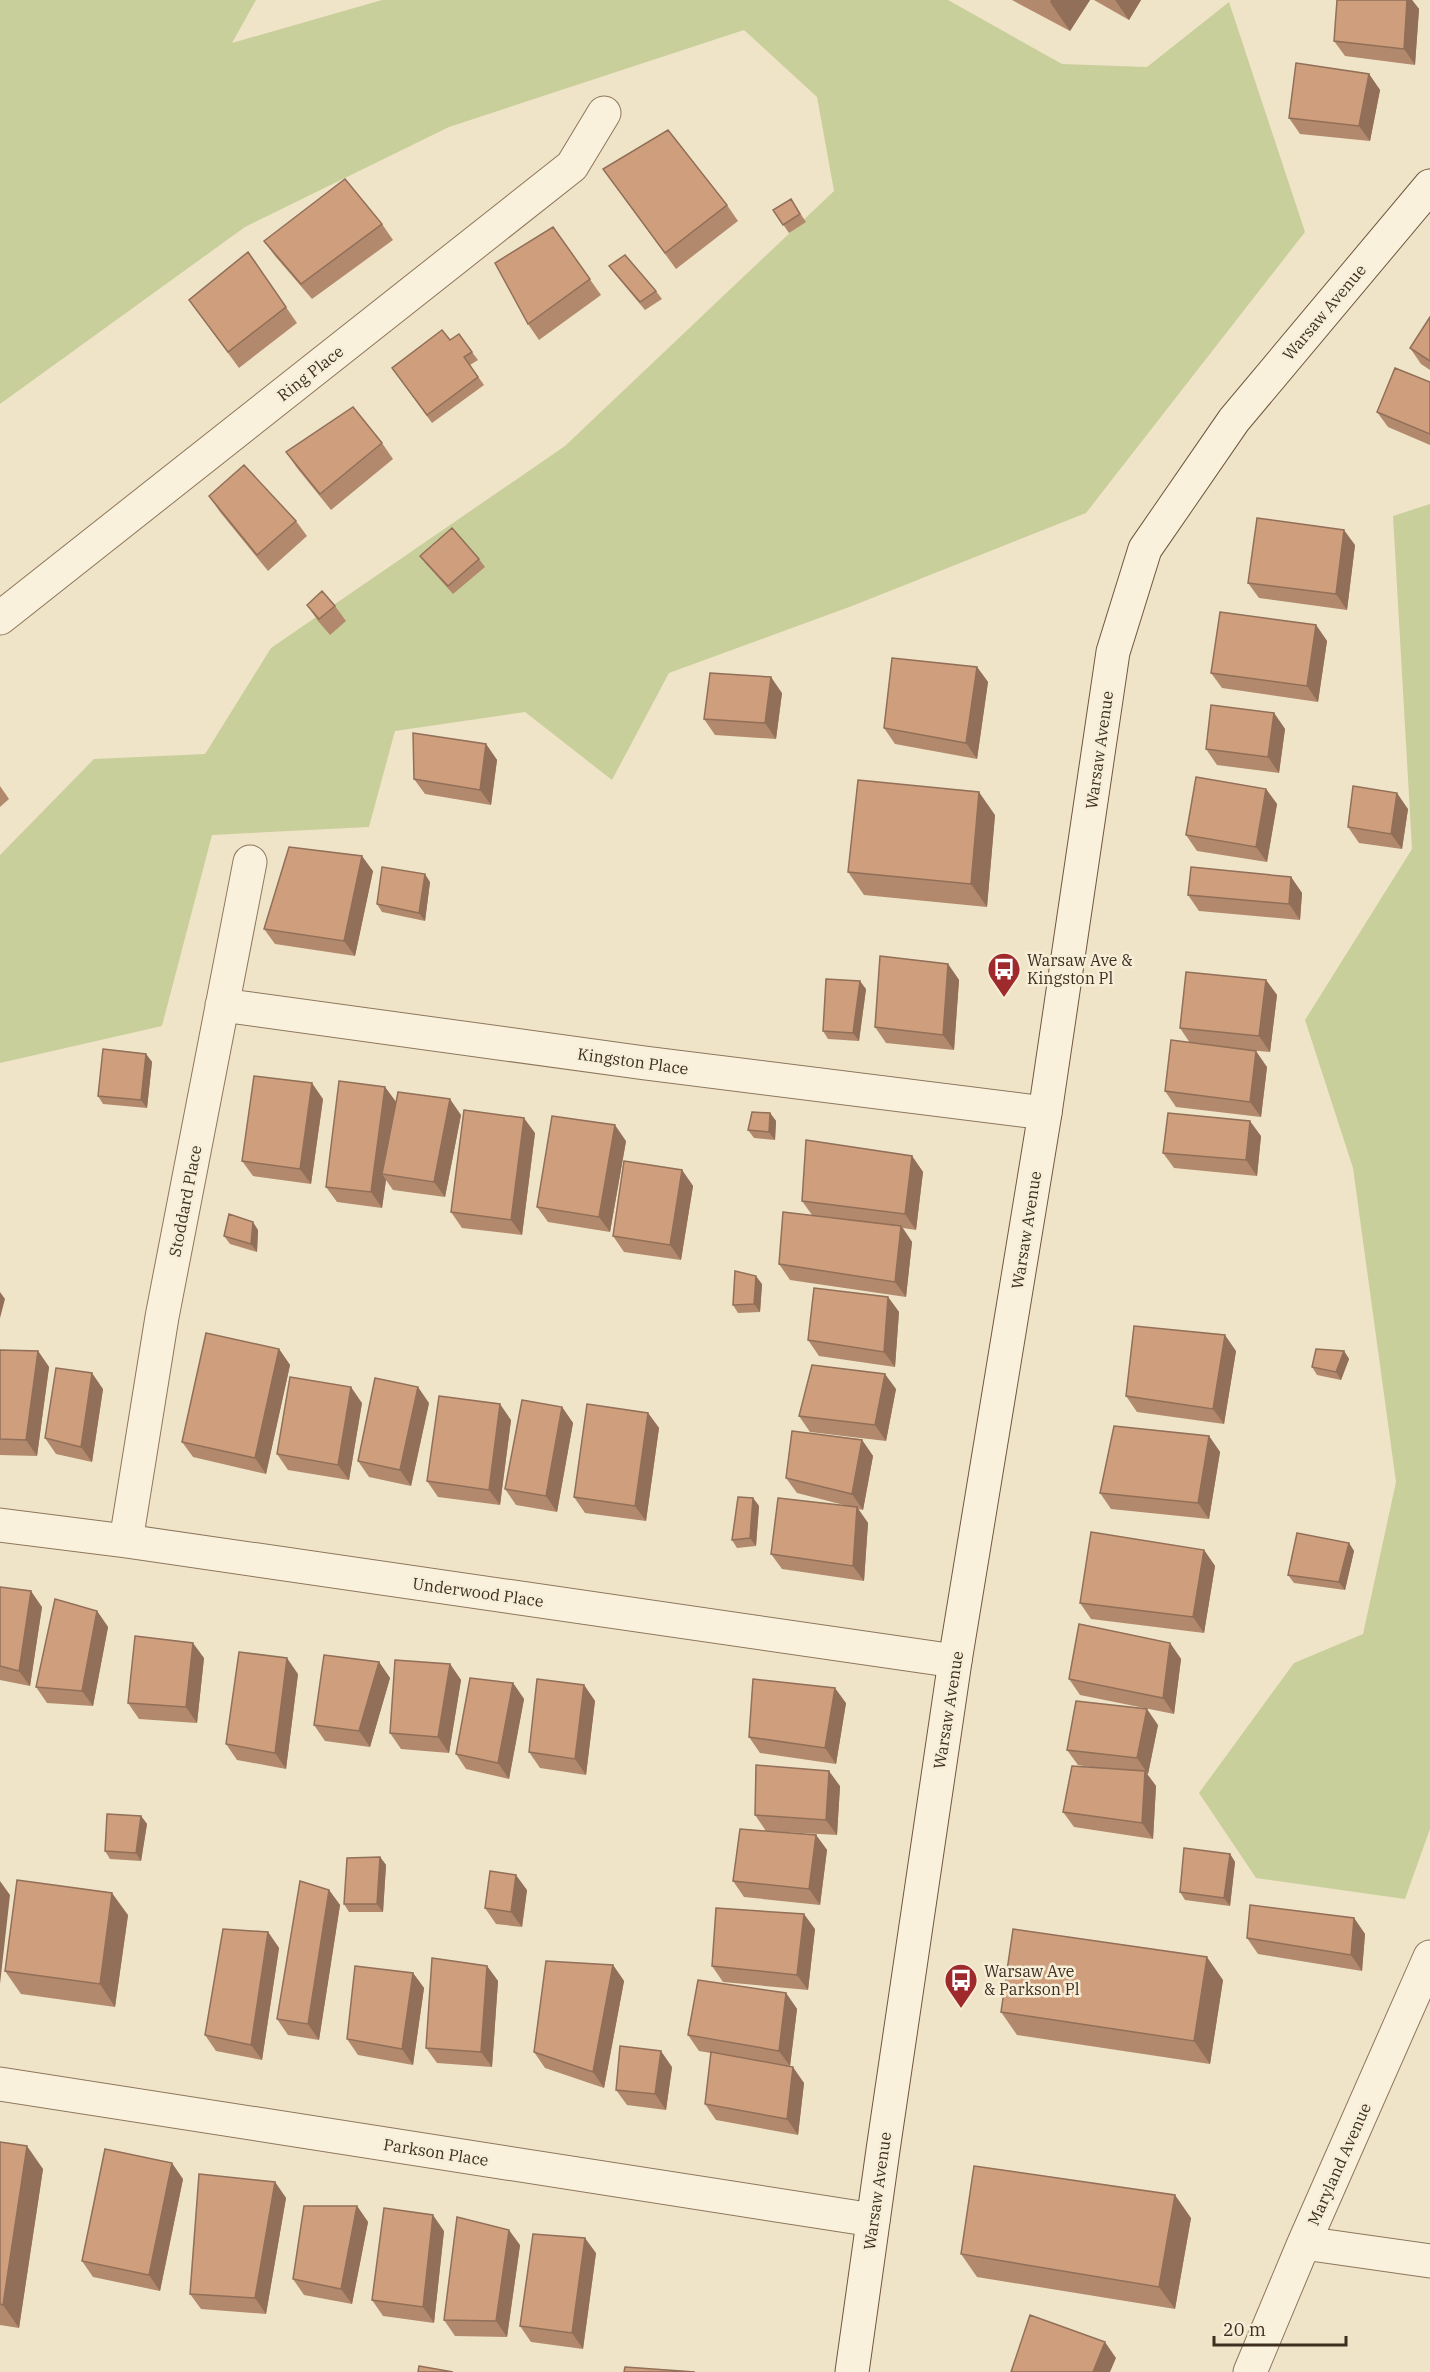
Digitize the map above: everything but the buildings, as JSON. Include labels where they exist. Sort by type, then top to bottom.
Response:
[{"type":"street","name":"Ring Place","points":[[0,618],[572,166],[604,113]]},
{"type":"street","name":"Warsaw Avenue","points":[[852,2372],[955,1661],[1045,1113],[1113,652],[1145,549],[1234,420],[1430,186]]},
{"type":"street","name":"Stoddard Place","points":[[126,1541],[162,1317],[250,862]]},
{"type":"street","name":"Kingston Place","points":[[222,1005],[645,1063],[1045,1113]]},
{"type":"street","name":"Underwood Place","points":[[0,1525],[126,1541],[955,1661]]},
{"type":"street","name":"Maryland Avenue","points":[[1250,2372],[1304,2242],[1430,1956]]},
{"type":"street","name":"Parkson Place","points":[[0,2084],[873,2220]]},
{"type":"street","points":[[1304,2242],[1430,2261]]},
{"type":"green space","points":[[0,0],[256,0],[232,43],[382,0],[948,0],[1062,64],[1147,67],[1229,2],[1305,232],[1086,513],[852,606],[669,673],[612,780],[525,712],[395,731],[369,827],[212,835],[162,1026],[0,1063],[0,855],[94,759],[205,754],[271,648],[565,446],[834,191],[817,97],[744,30],[449,127],[245,227],[0,404]]},
{"type":"green space","points":[[1430,504],[1430,1829],[1405,1899],[1256,1878],[1199,1793],[1294,1663],[1363,1634],[1396,1482],[1353,1168],[1305,1020],[1412,849],[1393,516]]},
{"type":"place","name":"Warsaw Ave & Kingston Pl","points":[[1004,998]]},
{"type":"place","name":"Warsaw Ave & Parkson Pl","points":[[961,2009]]}]
